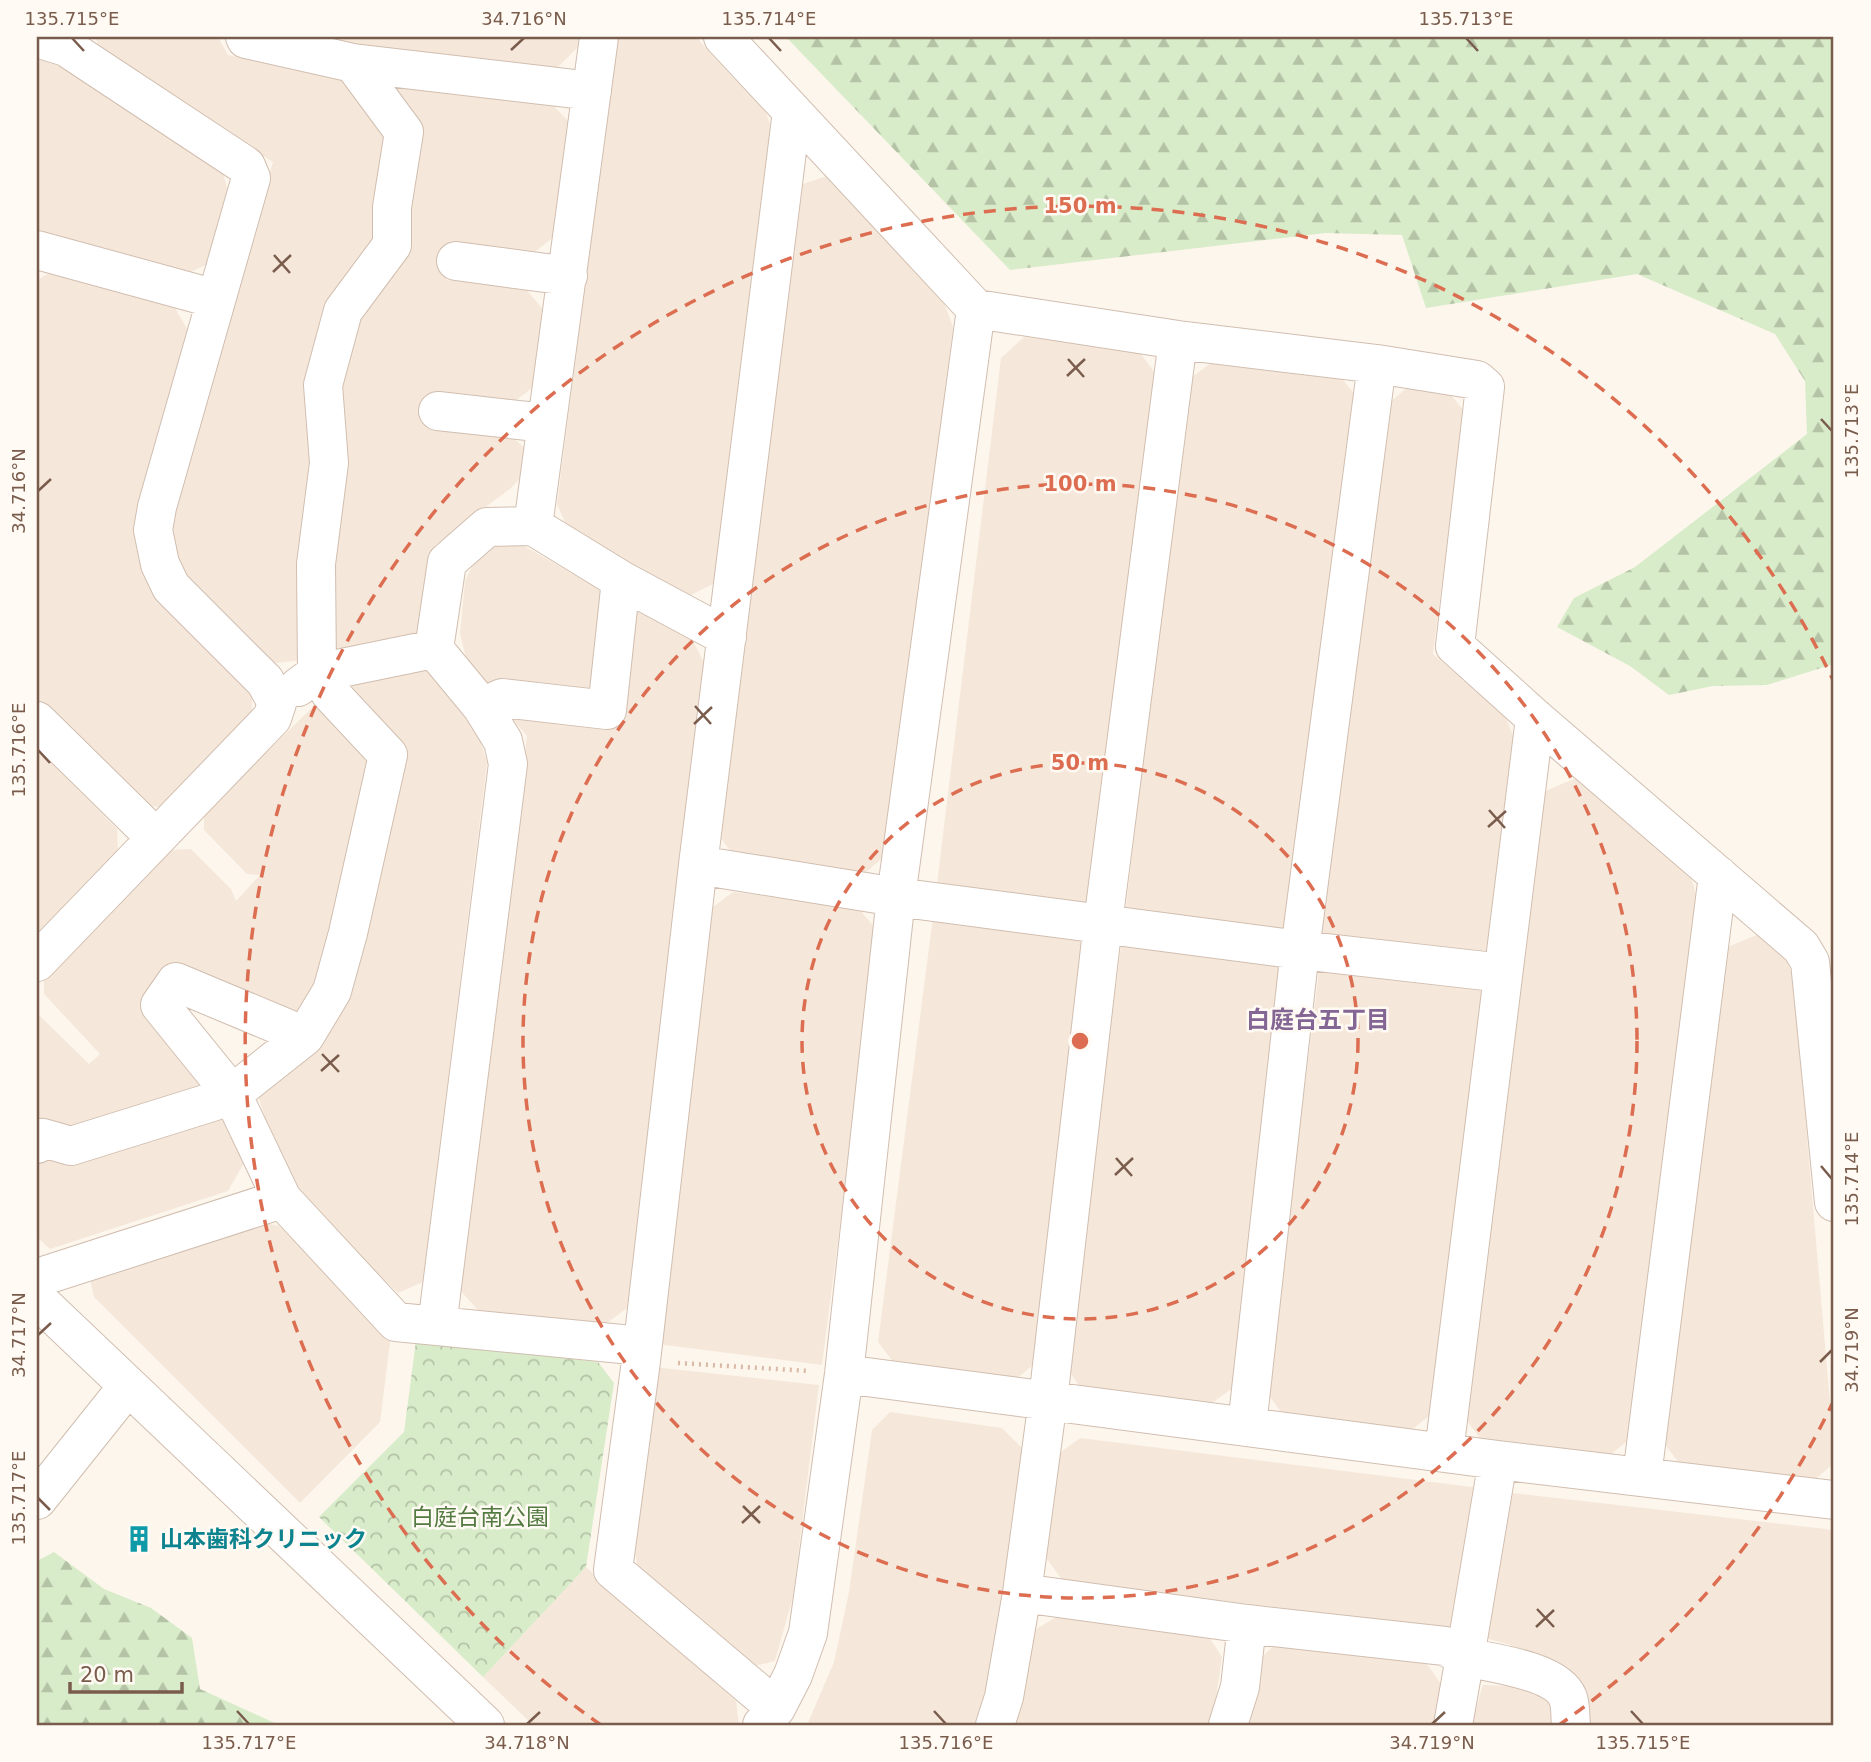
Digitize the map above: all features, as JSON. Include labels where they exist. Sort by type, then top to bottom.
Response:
[{"type":"street","points":[[245,37],[353,63],[592,90]]},
{"type":"street","points":[[533,526],[599,37]]},
{"type":"street","points":[[723,37],[976,309],[1178,340],[1377,364],[1477,380],[1486,387],[1455,646],[1801,947],[1810,962],[1834,1202]]},
{"type":"street","points":[[57,41],[246,166],[251,178],[153,530],[160,564],[171,587],[265,681],[277,703]]},
{"type":"street","points":[[37,1144],[43,1138],[71,1146],[232,1094],[305,1036],[332,991],[348,933],[388,755],[331,694],[317,673],[316,564],[329,463],[323,385],[343,311],[391,245],[392,207],[404,132],[353,63]]},
{"type":"street","points":[[792,111],[698,865],[641,1354],[612,1570],[769,1717],[793,1675],[808,1633],[844,1374],[896,898],[976,309]]},
{"type":"street","points":[[37,250],[216,299]]},
{"type":"street","points":[[456,261],[568,276]]},
{"type":"street","points":[[995,1725],[1004,1697],[1022,1593],[1048,1400],[1103,923],[1178,340]]},
{"type":"street","points":[[1247,1426],[1300,950],[1377,364]]},
{"type":"street","points":[[438,411],[546,423]]},
{"type":"street","points":[[438,1326],[508,764],[503,741],[482,707],[434,649],[446,562],[487,527],[533,526],[621,580],[727,637]]},
{"type":"street","points":[[482,707],[502,698],[607,710],[621,580]]},
{"type":"street","points":[[37,962],[272,718],[277,703],[317,673],[434,649]]},
{"type":"street","points":[[1444,1452],[1535,718]]},
{"type":"street","points":[[37,721],[156,838]]},
{"type":"street","points":[[698,865],[896,898],[1503,973]]},
{"type":"street","points":[[1642,1476],[1718,875]]},
{"type":"street","points":[[305,1036],[176,982],[160,1005],[232,1094],[282,1199],[396,1322],[641,1354]]},
{"type":"street","points":[[37,1278],[282,1199]]},
{"type":"street","points":[[37,1299],[485,1725]]},
{"type":"street","points":[[844,1374],[1498,1460],[1834,1500]]},
{"type":"street","points":[[37,1500],[128,1386]]},
{"type":"street","points":[[1453,1725],[1498,1460]]},
{"type":"street","points":[[1022,1593],[1247,1624],[1445,1646],[1465,1657],[1534,1672],[1558,1685],[1568,1698],[1571,1725]]},
{"type":"street","points":[[1228,1725],[1240,1688],[1247,1624]]},
{"type":"path","points":[[641,1354],[844,1374]]},
{"type":"shaded area","points":[[95,37],[218,37],[228,55],[352,80],[393,132],[383,237],[340,290],[302,660],[268,664],[182,571],[174,542],[172,509],[273,162],[102,54]]},
{"type":"shaded area","points":[[313,37],[580,37],[578,47],[557,68],[361,46]]},
{"type":"shaded area","points":[[617,37],[696,37],[766,113],[774,135],[715,583],[689,596],[569,531],[557,504]]},
{"type":"shaded area","points":[[37,57],[59,63],[222,169],[229,195],[210,263],[182,276],[37,233]]},
{"type":"shaded area","points":[[383,85],[551,103],[568,121],[555,236],[532,254],[453,246],[446,280],[525,288],[546,313],[536,385],[511,404],[434,393],[430,427],[513,438],[526,449],[522,476],[511,488],[435,545],[423,638],[333,657],[337,382],[359,302],[406,246]]},
{"type":"shaded area","points":[[827,176],[943,300],[953,327],[886,855],[865,873],[737,860],[720,837],[803,184]]},
{"type":"shaded area","points":[[53,271],[175,308],[189,332],[140,501],[252,695],[252,719],[168,807],[141,806],[37,701],[37,280]]},
{"type":"shaded area","points":[[1024,337],[1138,350],[1155,373],[1091,911],[936,892],[1001,358]]},
{"type":"shaded area","points":[[1216,359],[1339,375],[1357,397],[1289,937],[1125,915],[1188,380]]},
{"type":"shaded area","points":[[1410,385],[1447,390],[1464,411],[1433,654],[1506,718],[1515,741],[1489,960],[1321,938],[1388,404]]},
{"type":"shaded area","points":[[522,545],[607,593],[593,698],[485,685],[467,661],[460,634],[465,581],[475,561],[490,547]]},
{"type":"shaded area","points":[[628,605],[692,639],[705,665],[627,1308],[603,1326],[478,1310],[458,1288],[527,736],[504,709],[612,722]]},
{"type":"shaded area","points":[[420,659],[479,736],[487,763],[423,1282],[398,1293],[301,1199],[281,1167],[256,1090],[321,1040],[403,749],[335,682]]},
{"type":"shaded area","points":[[319,701],[381,756],[304,1025],[173,972],[217,1091],[37,1138],[37,1013],[89,1064],[100,1054],[44,994],[44,980],[172,850],[191,849],[231,889],[236,901],[260,875],[247,874],[204,830],[204,813]]},
{"type":"shaded area","points":[[37,748],[117,829],[118,855],[37,938]]},
{"type":"shaded area","points":[[1576,778],[1691,877],[1697,898],[1631,1438],[1609,1456],[1483,1442],[1464,1417],[1543,792]]},
{"type":"shaded area","points":[[733,892],[858,908],[878,931],[822,1365],[657,1344],[709,910]]},
{"type":"shaded area","points":[[933,917],[1087,933],[1035,1363],[1013,1382],[897,1367],[878,1342]]},
{"type":"shaded area","points":[[1759,934],[1785,958],[1793,976],[1834,1448],[1834,1463],[1811,1483],[1682,1467],[1664,1443],[1725,948]]},
{"type":"shaded area","points":[[1122,939],[1286,957],[1233,1388],[1209,1405],[1083,1391],[1066,1367]]},
{"type":"shaded area","points":[[1320,963],[1486,983],[1433,1413],[1410,1431],[1285,1417],[1267,1393]]},
{"type":"shaded area","points":[[223,1110],[244,1163],[228,1191],[50,1249],[37,1237],[37,1165],[46,1157]]},
{"type":"shaded area","points":[[252,1220],[279,1226],[391,1335],[380,1422],[300,1503],[94,1297],[89,1275]]},
{"type":"shaded area","points":[[653,1367],[819,1385],[793,1597],[775,1661],[746,1668],[638,1568],[633,1542]]},
{"type":"shaded area","points":[[890,1412],[1002,1428],[1023,1449],[993,1666],[977,1725],[807,1725],[834,1662],[849,1592],[872,1430]]},
{"type":"shaded area","points":[[1080,1438],[1480,1488],[1462,1630],[1063,1581],[1044,1555],[1057,1455]]},
{"type":"shaded area","points":[[1504,1492],[1834,1530],[1834,1725],[1471,1725],[1483,1685],[1506,1686],[1511,1645],[1485,1638]]},
{"type":"shaded area","points":[[586,1567],[736,1701],[739,1725],[533,1725],[483,1677]]},
{"type":"shaded area","points":[[1061,1614],[1205,1631],[1222,1657],[1209,1725],[1012,1725],[1033,1631]]},
{"type":"shaded area","points":[[1278,1642],[1424,1660],[1444,1688],[1437,1725],[1244,1725],[1253,1665]]},
{"type":"green space","points":[[786,37],[1834,37],[1834,664],[1767,685],[1713,686],[1669,695],[1630,666],[1557,627],[1574,598],[1635,567],[1807,434],[1805,381],[1775,334],[1637,274],[1426,308],[1402,235],[1326,233],[1010,270]]},
{"type":"green space","name":"白庭台南公園","points":[[416,1341],[598,1362],[614,1383],[586,1567],[483,1677],[319,1517],[404,1432]]},
{"type":"green space","points":[[54,1552],[104,1589],[151,1608],[192,1638],[200,1689],[279,1725],[37,1725],[37,1561]]},
{"type":"place","name":"山本歯科クリニック","points":[[139,1539]]},
{"type":"district","name":"白庭台五丁目","points":[[1318,1020]]}]
